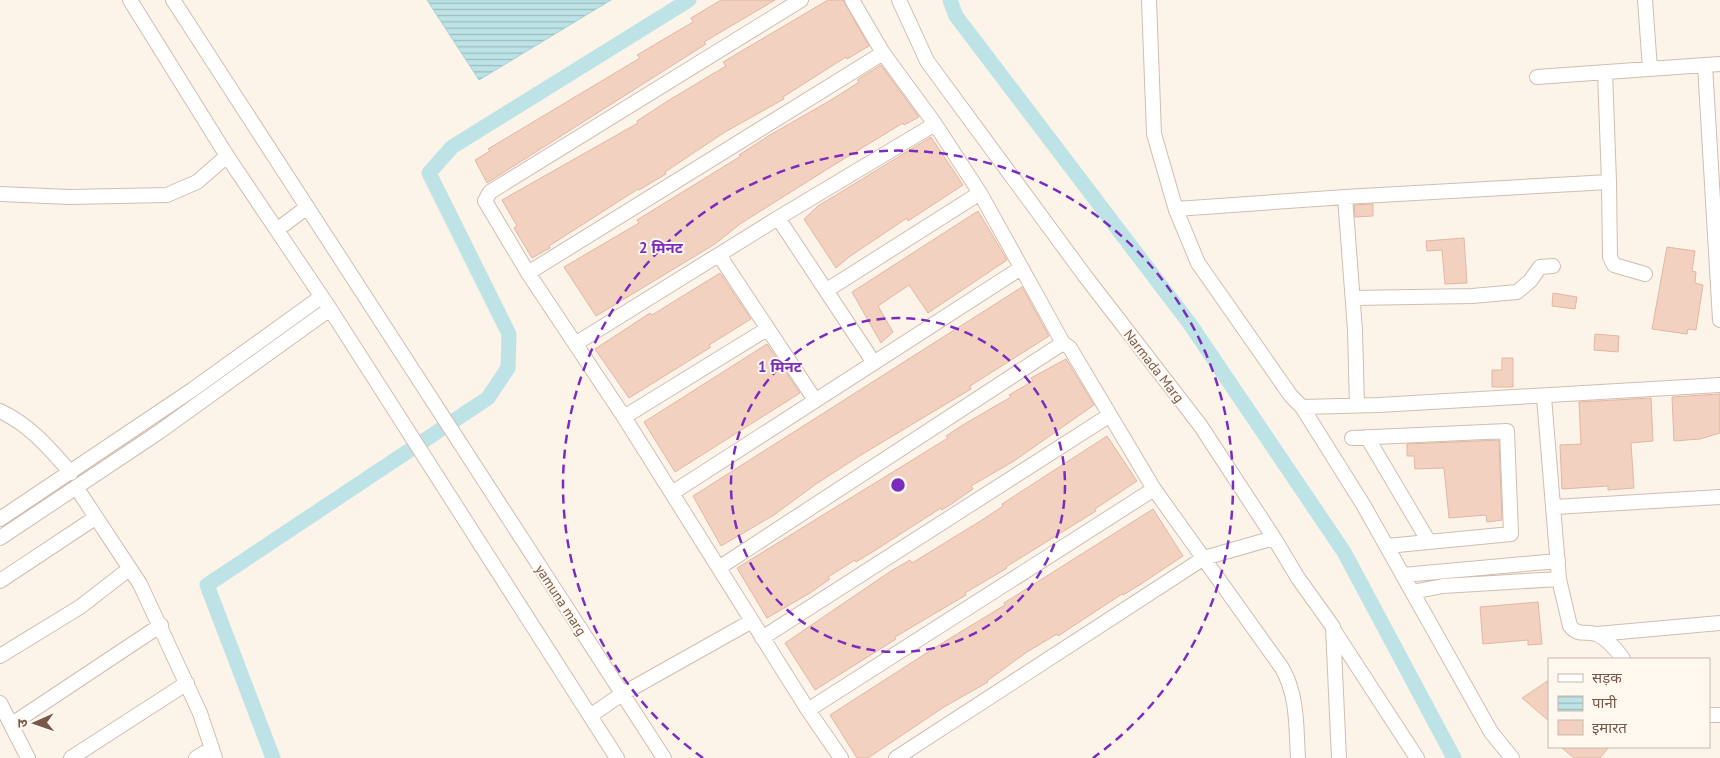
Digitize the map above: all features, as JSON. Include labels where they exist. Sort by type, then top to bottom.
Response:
[{"type":"street","points":[[130,0],[227,156],[278,229],[330,309],[617,758]]},
{"type":"street","name":"yamuna marg","points":[[173,0],[431,402],[664,758]]},
{"type":"street","points":[[801,0],[490,192],[486,197],[486,205],[528,273],[624,417],[720,567],[808,710],[841,758]]},
{"type":"street","points":[[852,0],[883,53],[935,124],[980,193],[1063,343],[1070,348],[1154,489],[1290,683],[1294,699],[1298,758]]},
{"type":"street","name":"Narmada Marg","points":[[899,0],[927,61],[1085,276],[1200,425],[1417,758]]},
{"type":"street","points":[[1149,0],[1154,134],[1176,209],[1198,263],[1291,396],[1302,407],[1364,506],[1491,732],[1512,758]]},
{"type":"street","points":[[1645,0],[1650,68]]},
{"type":"street","points":[[528,273],[883,53]]},
{"type":"street","points":[[1537,77],[1720,64]]},
{"type":"street","points":[[1705,65],[1715,170],[1720,320]]},
{"type":"street","points":[[1605,72],[1610,257],[1614,265],[1618,267],[1645,274]]},
{"type":"street","points":[[575,344],[778,218],[935,124]]},
{"type":"street","points":[[0,194],[69,197],[167,195],[196,182],[227,156]]},
{"type":"street","points":[[1176,209],[1345,196],[1609,182]]},
{"type":"street","points":[[827,290],[980,193]]},
{"type":"street","points":[[1345,196],[1353,298],[1356,406]]},
{"type":"street","points":[[278,229],[306,208]]},
{"type":"street","points":[[778,218],[874,363]]},
{"type":"street","points":[[719,255],[815,400]]},
{"type":"street","points":[[1353,298],[1472,296],[1517,292],[1530,281],[1540,267],[1552,266]]},
{"type":"street","points":[[672,492],[1022,268]]},
{"type":"street","points":[[0,519],[192,390],[321,296]]},
{"type":"street","points":[[0,538],[159,432],[330,309]]},
{"type":"street","points":[[624,417],[767,329]]},
{"type":"street","points":[[720,567],[1063,343]]},
{"type":"street","points":[[1302,407],[1356,406],[1720,385]]},
{"type":"street","points":[[1544,396],[1555,508],[1559,579],[1570,626],[1574,631],[1582,634],[1597,634],[1720,623]]},
{"type":"street","points":[[0,412],[14,418],[41,438],[70,472]]},
{"type":"street","points":[[762,638],[1110,415]]},
{"type":"street","points":[[1352,438],[1508,431],[1511,534],[1387,546]]},
{"type":"street","points":[[1367,438],[1429,542]]},
{"type":"street","points":[[76,487],[140,584],[187,683],[200,713],[213,753],[196,758]]},
{"type":"street","points":[[808,710],[1154,489]]},
{"type":"street","points":[[1555,508],[1720,497]]},
{"type":"street","points":[[0,581],[95,518]]},
{"type":"street","points":[[896,758],[1204,558],[1274,538]]},
{"type":"street","points":[[1403,575],[1558,561]]},
{"type":"street","points":[[0,656],[80,607],[129,569]]},
{"type":"street","points":[[1412,592],[1443,586],[1559,579]]},
{"type":"street","points":[[590,716],[622,694],[752,621]]},
{"type":"street","points":[[12,724],[161,625]]},
{"type":"street","points":[[1332,627],[1339,758]]},
{"type":"street","points":[[1597,634],[1619,652],[1622,658]]},
{"type":"street","points":[[71,758],[187,683]]},
{"type":"street","points":[[0,703],[28,758]]},
{"type":"water","points":[[427,0],[611,0],[479,80]]},
{"type":"building","points":[[721,0],[775,0],[704,42],[706,44],[487,183],[475,160],[490,151],[488,149],[640,58],[637,55],[693,22],[691,18]]},
{"type":"building","points":[[828,0],[843,0],[869,46],[847,59],[846,57],[783,97],[784,99],[725,132],[665,172],[666,174],[638,189],[532,258],[514,228],[517,226],[502,200],[638,123],[637,121],[666,102],[726,66],[723,62]]},
{"type":"building","points":[[881,65],[919,117],[904,125],[903,123],[829,168],[740,224],[715,244],[596,316],[564,267],[639,223],[637,220],[741,156],[739,155],[770,135],[831,100]]},
{"type":"building","points":[[931,137],[963,185],[908,221],[907,218],[849,257],[836,268],[804,219],[818,206]]},
{"type":"building","points":[[1373,204],[1373,216],[1355,217],[1354,205]]},
{"type":"building","points":[[978,211],[1007,260],[928,313],[909,285],[878,306],[893,332],[881,343],[852,292]]},
{"type":"building","points":[[1464,238],[1467,283],[1445,284],[1442,250],[1427,251],[1426,241]]},
{"type":"building","points":[[1667,247],[1695,251],[1692,271],[1696,272],[1695,283],[1703,285],[1696,330],[1688,329],[1687,334],[1652,329]]},
{"type":"building","points":[[720,273],[751,319],[709,345],[711,347],[629,398],[595,349],[650,313],[652,315]]},
{"type":"building","points":[[1022,287],[1049,336],[970,386],[971,389],[861,455],[816,484],[774,515],[721,546],[693,496]]},
{"type":"building","points":[[1553,293],[1577,297],[1575,309],[1552,306]]},
{"type":"building","points":[[1595,334],[1619,336],[1618,352],[1594,350]]},
{"type":"building","points":[[767,344],[800,393],[675,472],[644,422]]},
{"type":"building","points":[[1502,358],[1513,358],[1513,387],[1492,387],[1492,370],[1502,370]]},
{"type":"building","points":[[1066,359],[1094,405],[1014,461],[971,486],[973,489],[953,503],[942,510],[941,508],[856,562],[855,560],[828,577],[830,579],[810,593],[767,618],[737,568],[948,438],[946,436],[1011,397],[1009,395],[1033,381],[1031,378]]},
{"type":"building","points":[[1720,394],[1720,433],[1700,439],[1674,441],[1672,397]]},
{"type":"building","points":[[1651,398],[1653,441],[1631,443],[1634,488],[1608,490],[1608,486],[1562,489],[1560,445],[1581,444],[1579,402]]},
{"type":"building","points":[[1107,436],[1137,481],[1095,509],[1096,511],[965,593],[966,595],[895,637],[896,639],[815,690],[785,643],[891,571],[910,560],[912,563],[982,520],[1003,506],[1002,504]]},
{"type":"building","points":[[1499,440],[1502,520],[1487,522],[1486,515],[1449,518],[1444,468],[1415,469],[1414,456],[1407,456],[1407,444]]},
{"type":"building","points":[[1153,509],[1183,556],[1058,636],[1057,634],[1027,652],[988,682],[944,707],[868,758],[857,758],[830,715]]},
{"type":"building","points":[[1538,602],[1542,644],[1528,645],[1528,640],[1483,644],[1480,607]]},
{"type":"building","points":[[1548,681],[1548,720],[1522,698]]},
{"type":"building","points":[[1562,748],[1608,748],[1600,758],[1574,758]]},
{"type":"waterway","points":[[273,758],[207,585],[488,398],[508,368],[509,334],[429,173],[452,147],[689,0]]},
{"type":"waterway","points":[[950,0],[956,16],[1190,324],[1344,552],[1454,758]]}]
